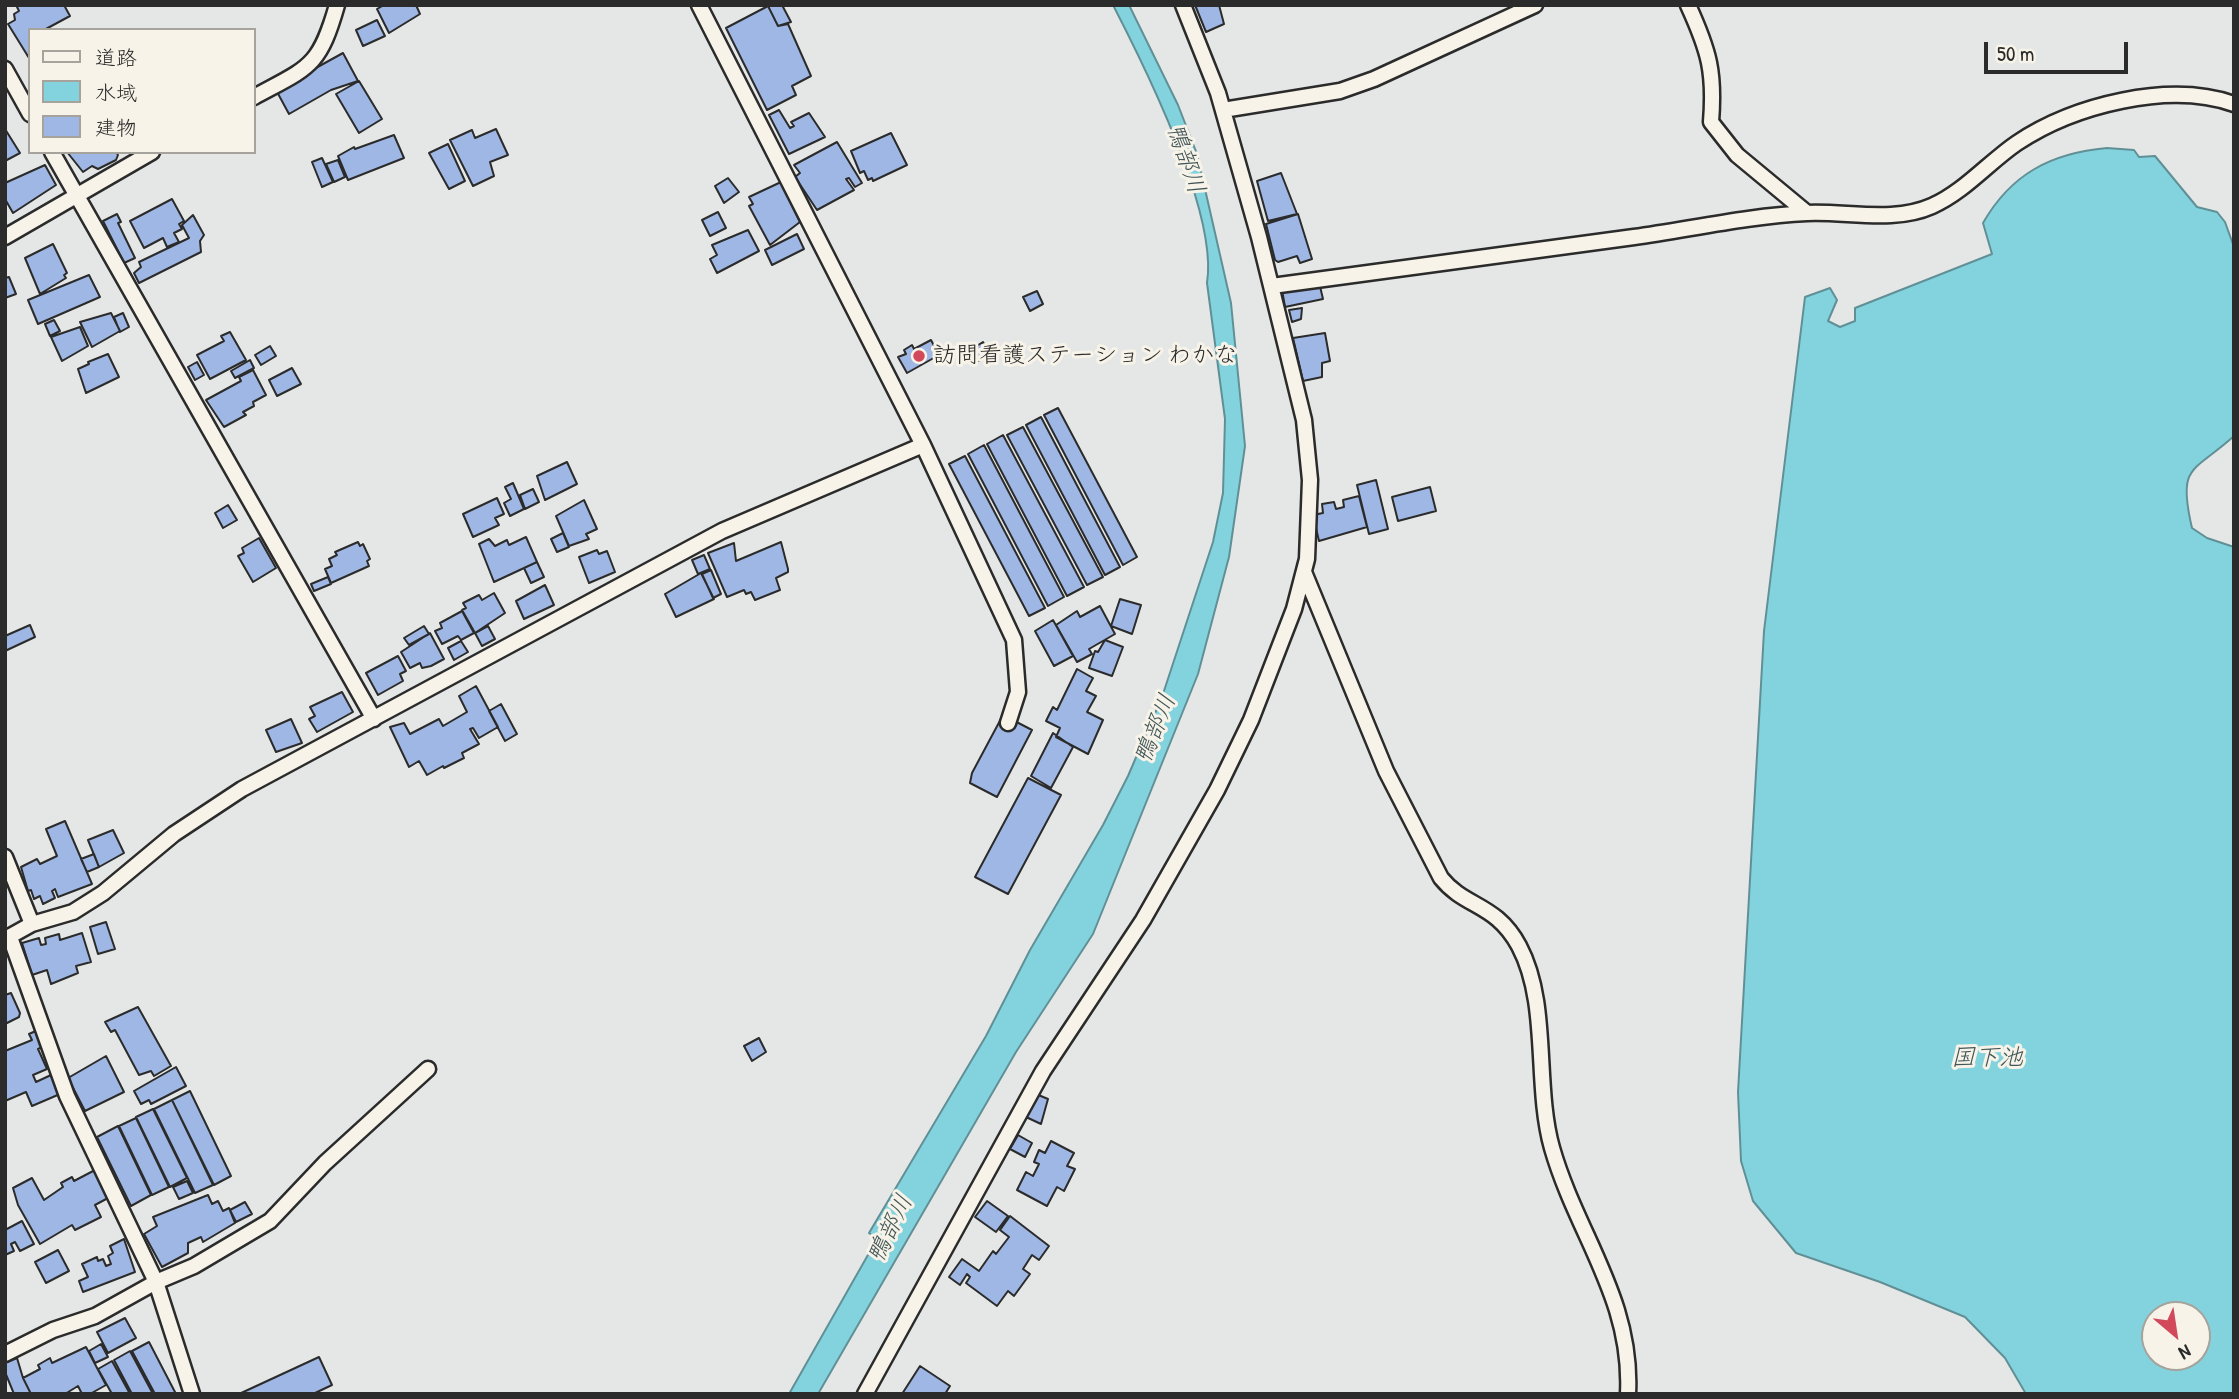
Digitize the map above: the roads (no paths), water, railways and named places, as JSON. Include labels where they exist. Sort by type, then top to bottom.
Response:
[{"type":"street","points":[[256,96],[313,63],[326,42],[337,5]]},
{"type":"street","points":[[699,5],[923,445],[1014,640],[1018,692],[1007,723]]},
{"type":"street","points":[[865,1394],[1043,1071],[1143,920],[1217,790],[1251,720],[1294,609],[1304,572],[1310,480],[1304,420],[1272,286],[1223,110],[1183,5]]},
{"type":"street","points":[[1223,110],[1340,90],[1374,79],[1535,5]]},
{"type":"street","points":[[1688,5],[1702,36],[1714,82],[1711,122],[1737,155],[1807,213]]},
{"type":"street","points":[[5,69],[28,110]]},
{"type":"street","points":[[1272,286],[1807,213],[1908,213],[1932,206],[2043,127],[2152,94],[2211,96],[2234,104]]},
{"type":"street","points":[[53,154],[374,719]]},
{"type":"street","points":[[5,237],[76,193],[148,154]]},
{"type":"street","points":[[192,1394],[156,1282],[67,1096],[8,938],[32,924],[73,912],[103,893],[174,834],[242,789],[722,531],[923,445]]},
{"type":"street","points":[[1304,572],[1386,771],[1441,878],[1451,890],[1498,916],[1510,930],[1529,969],[1542,1101],[1552,1148],[1575,1211],[1611,1286],[1623,1322],[1628,1394]]},
{"type":"street","points":[[5,858],[32,924]]},
{"type":"street","points":[[5,1354],[54,1330],[94,1316],[156,1282],[194,1266],[270,1222],[325,1163],[428,1069]]},
{"type":"water","name":"鴨部川","points":[[1113,5],[1129,5],[1178,105],[1197,154],[1231,303],[1245,446],[1229,557],[1198,674],[1093,934],[1016,1052],[818,1394],[789,1394],[877,1239],[869,1233],[986,1036],[1030,950],[1103,825],[1128,776],[1162,697],[1213,542],[1223,493],[1225,419],[1207,283],[1207,254],[1202,219],[1191,182],[1160,103]]},
{"type":"water","name":"国下池","points":[[2107,148],[2134,150],[2139,157],[2155,156],[2197,207],[2217,212],[2225,222],[2234,247],[2234,436],[2192,472],[2186,492],[2192,528],[2207,538],[2234,547],[2234,1394],[2026,1394],[2005,1358],[1965,1317],[1880,1282],[1796,1253],[1753,1201],[1741,1161],[1738,1092],[1764,631],[1805,297],[1830,288],[1837,300],[1828,321],[1840,327],[1855,321],[1855,308],[1992,254],[1983,223],[1994,206],[2006,191],[2034,169],[2068,155]]},
{"type":"place","name":"訪問看護ステーション わかな","points":[[919,356]]}]
